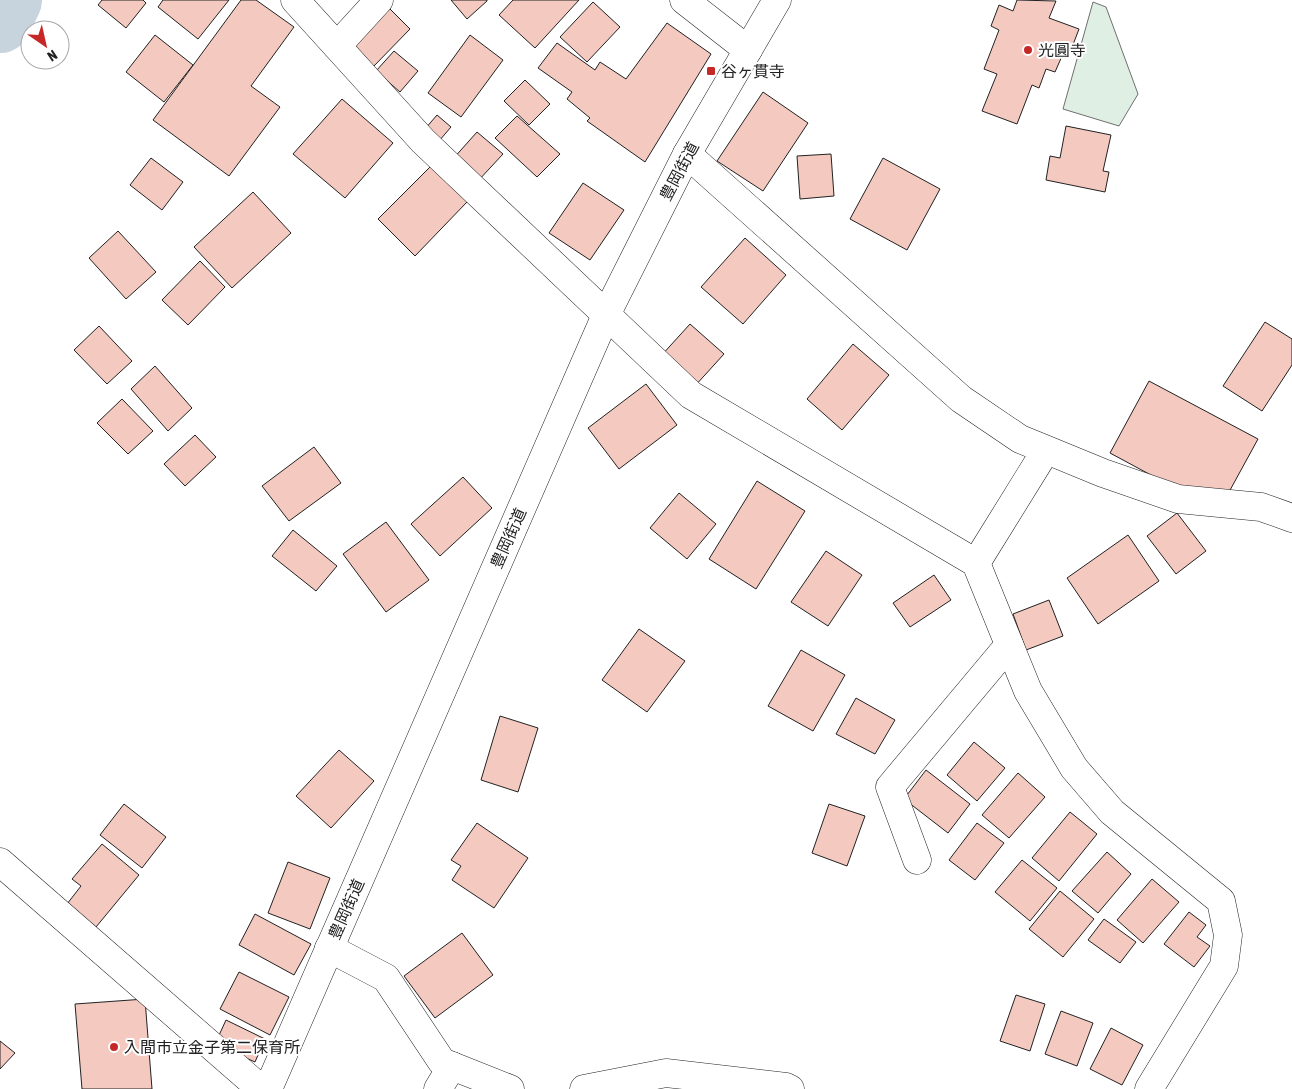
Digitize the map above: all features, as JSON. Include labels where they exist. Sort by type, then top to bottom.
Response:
[{"type":"street","points":[[294,0],[423,141],[691,395],[976,563],[1028,691],[1074,768],[1112,812],[1221,900],[1228,935],[1224,966],[1149,1089]]},
{"type":"street","points":[[337,46],[379,0]]},
{"type":"street","points":[[684,0],[748,50]]},
{"type":"street","name":"豊岡街道","points":[[268,1089],[606,315],[687,154],[777,0]]},
{"type":"street","points":[[687,154],[960,399],[1020,439],[1103,473],[1178,499],[1261,507],[1292,518]]},
{"type":"street","points":[[976,563],[1046,450]]},
{"type":"street","points":[[917,860],[890,787],[1009,645]]},
{"type":"street","points":[[0,862],[261,1089]]},
{"type":"street","points":[[329,948],[386,978],[442,1062],[510,1089]]},
{"type":"street","points":[[438,1089],[452,1066]]},
{"type":"street","points":[[584,1089],[666,1073],[790,1089]]},
{"type":"green space","points":[[1093,2],[1106,7],[1138,94],[1119,126],[1063,109]]},
{"type":"building","points":[[102,0],[143,0],[146,3],[126,28],[98,5]]},
{"type":"building","points":[[163,0],[229,0],[198,39],[158,7]]},
{"type":"building","points":[[241,0],[256,0],[294,27],[251,86],[280,107],[229,176],[153,120]]},
{"type":"building","points":[[451,0],[487,0],[487,1],[467,19]]},
{"type":"building","points":[[513,0],[579,0],[535,48],[499,15]]},
{"type":"building","points":[[1017,0],[1056,1],[1049,18],[1079,29],[1071,50],[1066,47],[1055,72],[1046,69],[1039,88],[1032,85],[1017,124],[982,111],[997,74],[984,69],[999,30],[991,26],[999,5],[1013,11]]},
{"type":"building","points":[[593,2],[620,27],[587,62],[560,37]]},
{"type":"building","points":[[384,3],[410,29],[373,67],[347,41]]},
{"type":"building","points":[[667,23],[711,54],[645,162],[587,121],[590,118],[567,99],[572,92],[538,68],[557,43],[595,70],[600,62],[626,79]]},
{"type":"building","points":[[155,35],[193,65],[164,102],[126,72]]},
{"type":"building","points":[[470,35],[503,60],[461,117],[428,93]]},
{"type":"building","points":[[394,51],[418,71],[400,92],[376,71]]},
{"type":"building","points":[[525,80],[550,104],[529,125],[504,101]]},
{"type":"building","points":[[763,92],[808,123],[763,191],[717,161]]},
{"type":"building","points":[[342,99],[393,143],[345,198],[293,154]]},
{"type":"building","points":[[437,115],[451,127],[439,141],[425,129]]},
{"type":"building","points":[[517,116],[560,154],[537,177],[495,138]]},
{"type":"building","points":[[1066,126],[1111,135],[1103,171],[1109,172],[1105,192],[1046,180],[1050,156],[1060,158]]},
{"type":"building","points":[[477,132],[503,154],[477,182],[452,160]]},
{"type":"building","points":[[831,154],[834,196],[800,199],[797,156]]},
{"type":"building","points":[[151,158],[183,182],[162,210],[130,185]]},
{"type":"building","points":[[883,158],[940,189],[907,250],[850,219]]},
{"type":"building","points":[[431,166],[467,202],[415,256],[378,219]]},
{"type":"building","points":[[583,183],[624,210],[590,260],[549,233]]},
{"type":"building","points":[[253,192],[291,233],[232,288],[194,247]]},
{"type":"building","points":[[118,231],[156,272],[126,299],[89,258]]},
{"type":"building","points":[[745,238],[786,275],[743,324],[701,287]]},
{"type":"building","points":[[200,261],[225,287],[188,325],[162,300]]},
{"type":"building","points":[[1265,322],[1292,339],[1292,365],[1262,411],[1223,386]]},
{"type":"building","points":[[690,324],[724,354],[694,387],[660,357]]},
{"type":"building","points":[[99,326],[132,361],[107,384],[74,350]]},
{"type":"building","points":[[853,344],[889,375],[842,430],[807,399]]},
{"type":"building","points":[[155,366],[192,408],[168,431],[131,389]]},
{"type":"building","points":[[1149,381],[1258,439],[1229,492],[1175,488],[1110,453]]},
{"type":"building","points":[[646,384],[677,425],[619,469],[588,428]]},
{"type":"building","points":[[122,399],[153,431],[128,454],[97,423]]},
{"type":"building","points":[[195,435],[216,457],[185,486],[164,464]]},
{"type":"building","points":[[314,447],[341,483],[289,521],[262,486]]},
{"type":"building","points":[[463,477],[492,508],[440,556],[411,524]]},
{"type":"building","points":[[757,481],[805,511],[756,589],[709,559]]},
{"type":"building","points":[[679,493],[716,524],[687,559],[650,528]]},
{"type":"building","points":[[1177,513],[1206,551],[1176,574],[1147,536]]},
{"type":"building","points":[[386,522],[429,580],[386,612],[343,554]]},
{"type":"building","points":[[293,530],[337,566],[316,591],[272,556]]},
{"type":"building","points":[[1128,535],[1159,581],[1098,624],[1067,578]]},
{"type":"building","points":[[826,551],[862,575],[828,626],[791,602]]},
{"type":"building","points":[[934,575],[951,600],[910,627],[893,603]]},
{"type":"building","points":[[1049,600],[1063,636],[1026,650],[1013,614]]},
{"type":"building","points":[[639,629],[685,661],[647,712],[602,680]]},
{"type":"building","points":[[801,650],[845,675],[813,731],[768,706]]},
{"type":"building","points":[[856,698],[895,720],[875,754],[836,734]]},
{"type":"building","points":[[500,716],[538,728],[518,792],[481,780]]},
{"type":"building","points":[[974,742],[1005,768],[977,801],[947,775]]},
{"type":"building","points":[[339,750],[374,781],[331,828],[296,796]]},
{"type":"building","points":[[926,770],[970,804],[948,833],[904,799]]},
{"type":"building","points":[[1018,773],[1045,797],[1009,838],[982,815]]},
{"type":"building","points":[[124,804],[166,837],[142,868],[100,835]]},
{"type":"building","points":[[829,804],[865,816],[847,866],[812,853]]},
{"type":"building","points":[[1070,812],[1097,834],[1059,881],[1032,858]]},
{"type":"building","points":[[477,823],[528,858],[494,908],[452,880],[461,866],[451,860]]},
{"type":"building","points":[[977,823],[1004,843],[975,880],[949,860]]},
{"type":"building","points":[[102,844],[139,875],[96,927],[67,904],[81,886],[72,879]]},
{"type":"building","points":[[1107,852],[1131,874],[1098,913],[1072,891]]},
{"type":"building","points":[[1022,860],[1057,888],[1030,921],[995,892]]},
{"type":"building","points":[[288,862],[330,878],[310,929],[268,913]]},
{"type":"building","points":[[1152,879],[1179,902],[1143,943],[1117,920]]},
{"type":"building","points":[[1060,891],[1094,919],[1063,957],[1029,929]]},
{"type":"building","points":[[1189,912],[1206,925],[1197,937],[1210,946],[1194,967],[1164,944]]},
{"type":"building","points":[[255,914],[311,944],[294,975],[239,945]]},
{"type":"building","points":[[1104,919],[1136,942],[1120,963],[1088,940]]},
{"type":"building","points":[[462,933],[493,975],[435,1018],[404,976]]},
{"type":"building","points":[[239,972],[289,997],[270,1035],[220,1009]]},
{"type":"building","points":[[1016,995],[1045,1004],[1030,1051],[1000,1041]]},
{"type":"building","name":"入間市立金子第二保育所","points":[[145,999],[152,1089],[82,1089],[75,1004]]},
{"type":"building","points":[[1061,1011],[1093,1023],[1077,1066],[1045,1054]]},
{"type":"building","points":[[226,1020],[265,1039],[255,1062],[215,1044]]},
{"type":"building","points":[[1111,1028],[1143,1045],[1122,1085],[1090,1069]]},
{"type":"building","points":[[0,1041],[15,1053],[0,1069]]},
{"type":"waterway","points":[[0,21],[10,0]]},
{"type":"place","name":"光圓寺","points":[[1028,50]]},
{"type":"place","name":"谷ヶ貫寺","points":[[711,71]]},
{"type":"place","name":"入間市立金子第二保育所","points":[[114,1047]]}]
